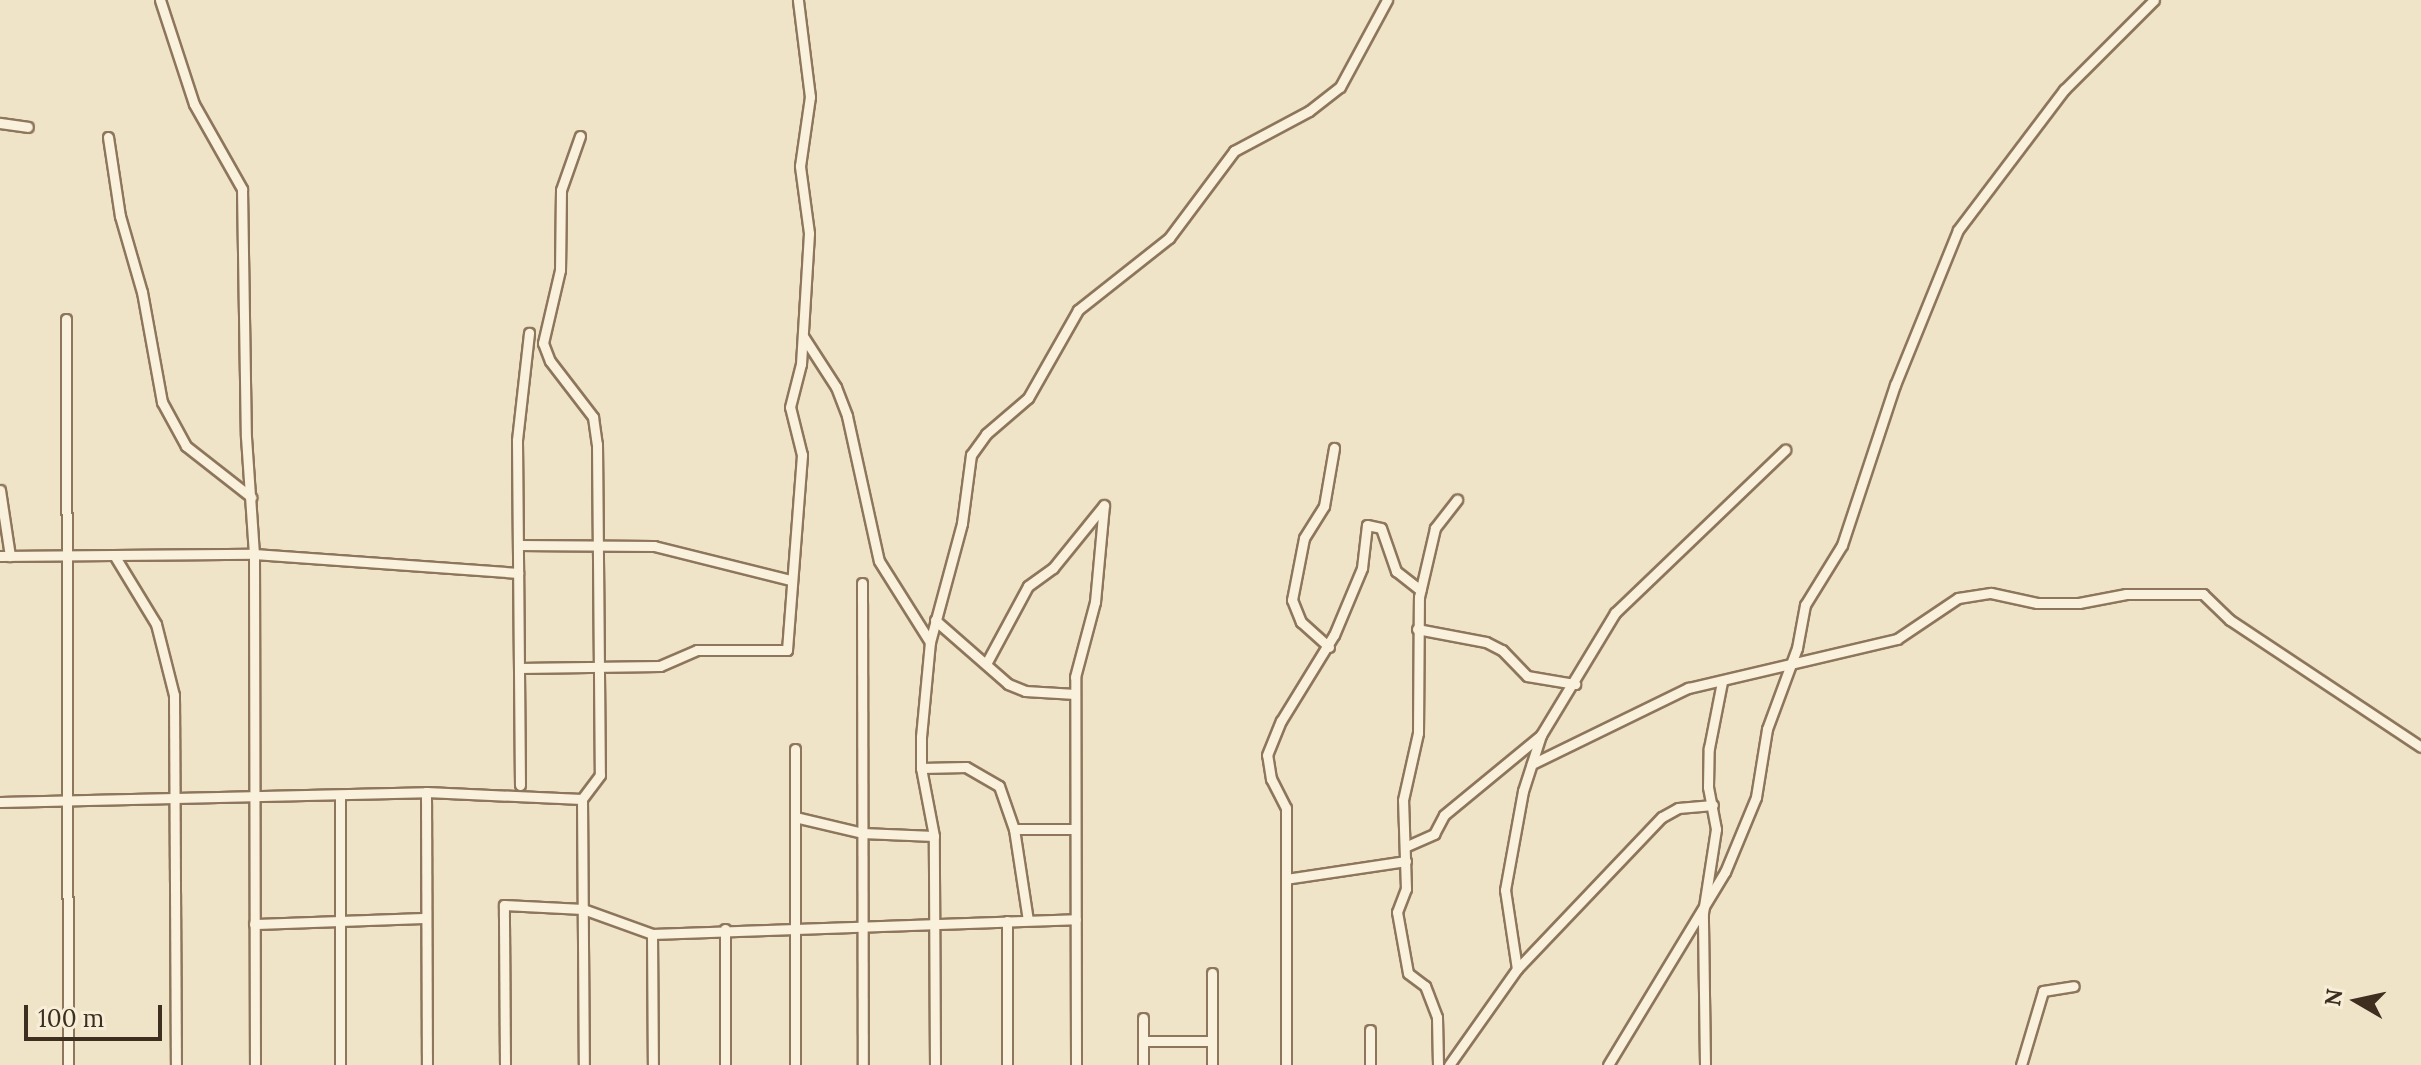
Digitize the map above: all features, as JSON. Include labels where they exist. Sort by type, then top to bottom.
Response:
[{"type":"street","points":[[160,0],[194,104],[242,189],[254,554],[255,1065]]},
{"type":"street","points":[[519,668],[660,666],[697,650],[787,650],[802,455],[790,407],[803,336],[809,233],[800,166],[810,97],[798,0]]},
{"type":"street","points":[[935,1065],[934,836],[921,768],[930,642],[977,443],[1028,398],[1078,310],[1169,238],[1234,151],[1309,111],[1340,87],[1387,0]]},
{"type":"street","points":[[1608,1065],[1703,913],[1756,797],[1767,729],[1791,665],[1805,605],[1842,545],[1898,376],[1958,230],[2064,90],[2154,0]]},
{"type":"street","points":[[0,123],[28,127]]},
{"type":"street","points":[[580,136],[561,190],[560,270],[543,343],[550,361],[593,417],[600,775],[582,799],[584,1065]]},
{"type":"street","points":[[108,137],[120,216],[142,292],[162,402],[186,446],[251,497]]},
{"type":"street","points":[[66,319],[68,1065]]},
{"type":"street","points":[[520,785],[517,440],[529,333]]},
{"type":"street","points":[[803,336],[836,387],[847,416],[879,561],[930,642]]},
{"type":"street","points":[[1329,647],[1301,622],[1292,591],[1304,538],[1324,506],[1334,448]]},
{"type":"street","points":[[1517,969],[1505,890],[1541,735],[1575,684],[1615,613],[1785,450]]},
{"type":"street","points":[[0,490],[5,556],[254,554],[518,573]]},
{"type":"street","points":[[1438,1065],[1437,1017],[1425,986],[1408,973],[1398,928],[1407,846],[1403,800],[1418,733],[1417,629],[1420,590],[1435,528],[1457,500]]},
{"type":"street","points":[[987,662],[1028,586],[1053,568],[1104,505],[1095,602],[1075,694],[1076,1065]]},
{"type":"street","points":[[1286,1065],[1286,808],[1271,779],[1267,755],[1292,701],[1329,647],[1362,568],[1367,525],[1381,528],[1396,571],[1420,590]]},
{"type":"street","points":[[518,545],[596,543],[654,546],[790,580]]},
{"type":"street","points":[[114,555],[136,584],[165,647],[174,695],[176,1065]]},
{"type":"street","points":[[862,583],[863,1065]]},
{"type":"street","points":[[1532,764],[1677,693],[1897,639],[1972,594],[2079,603],[2126,594],[2192,591],[2203,594],[2230,620],[2421,747]]},
{"type":"street","points":[[935,620],[987,662],[1008,684],[1025,691],[1075,694]]},
{"type":"street","points":[[1417,629],[1486,642],[1502,650],[1527,676],[1575,684]]},
{"type":"street","points":[[1705,1065],[1703,913],[1715,843],[1709,748],[1722,682]]},
{"type":"street","points":[[1407,846],[1434,834],[1444,815],[1541,735]]},
{"type":"street","points":[[795,749],[795,1065]]},
{"type":"street","points":[[921,768],[966,767],[991,778],[999,786],[1014,829],[1028,920]]},
{"type":"street","points":[[0,802],[174,797],[340,797],[426,792],[582,799]]},
{"type":"street","points":[[426,792],[427,1065]]},
{"type":"street","points":[[340,797],[340,1065]]},
{"type":"street","points":[[1449,1065],[1517,969],[1662,817],[1678,808],[1713,805]]},
{"type":"street","points":[[795,817],[862,833],[934,836]]},
{"type":"street","points":[[1014,829],[1075,829]]},
{"type":"street","points":[[1286,879],[1406,861]]},
{"type":"street","points":[[505,1065],[504,905],[583,909],[652,934],[725,929],[795,930],[935,922],[1076,919]]},
{"type":"street","points":[[254,924],[340,924],[426,918]]},
{"type":"street","points":[[1007,921],[1007,1065]]},
{"type":"street","points":[[725,929],[725,1065]]},
{"type":"street","points":[[652,934],[653,1065]]},
{"type":"street","points":[[1212,973],[1212,1065]]},
{"type":"street","points":[[2021,1065],[2043,991],[2074,986]]},
{"type":"street","points":[[1143,1018],[1143,1065]]},
{"type":"street","points":[[1370,1030],[1370,1065]]},
{"type":"street","points":[[1143,1041],[1212,1041]]}]
